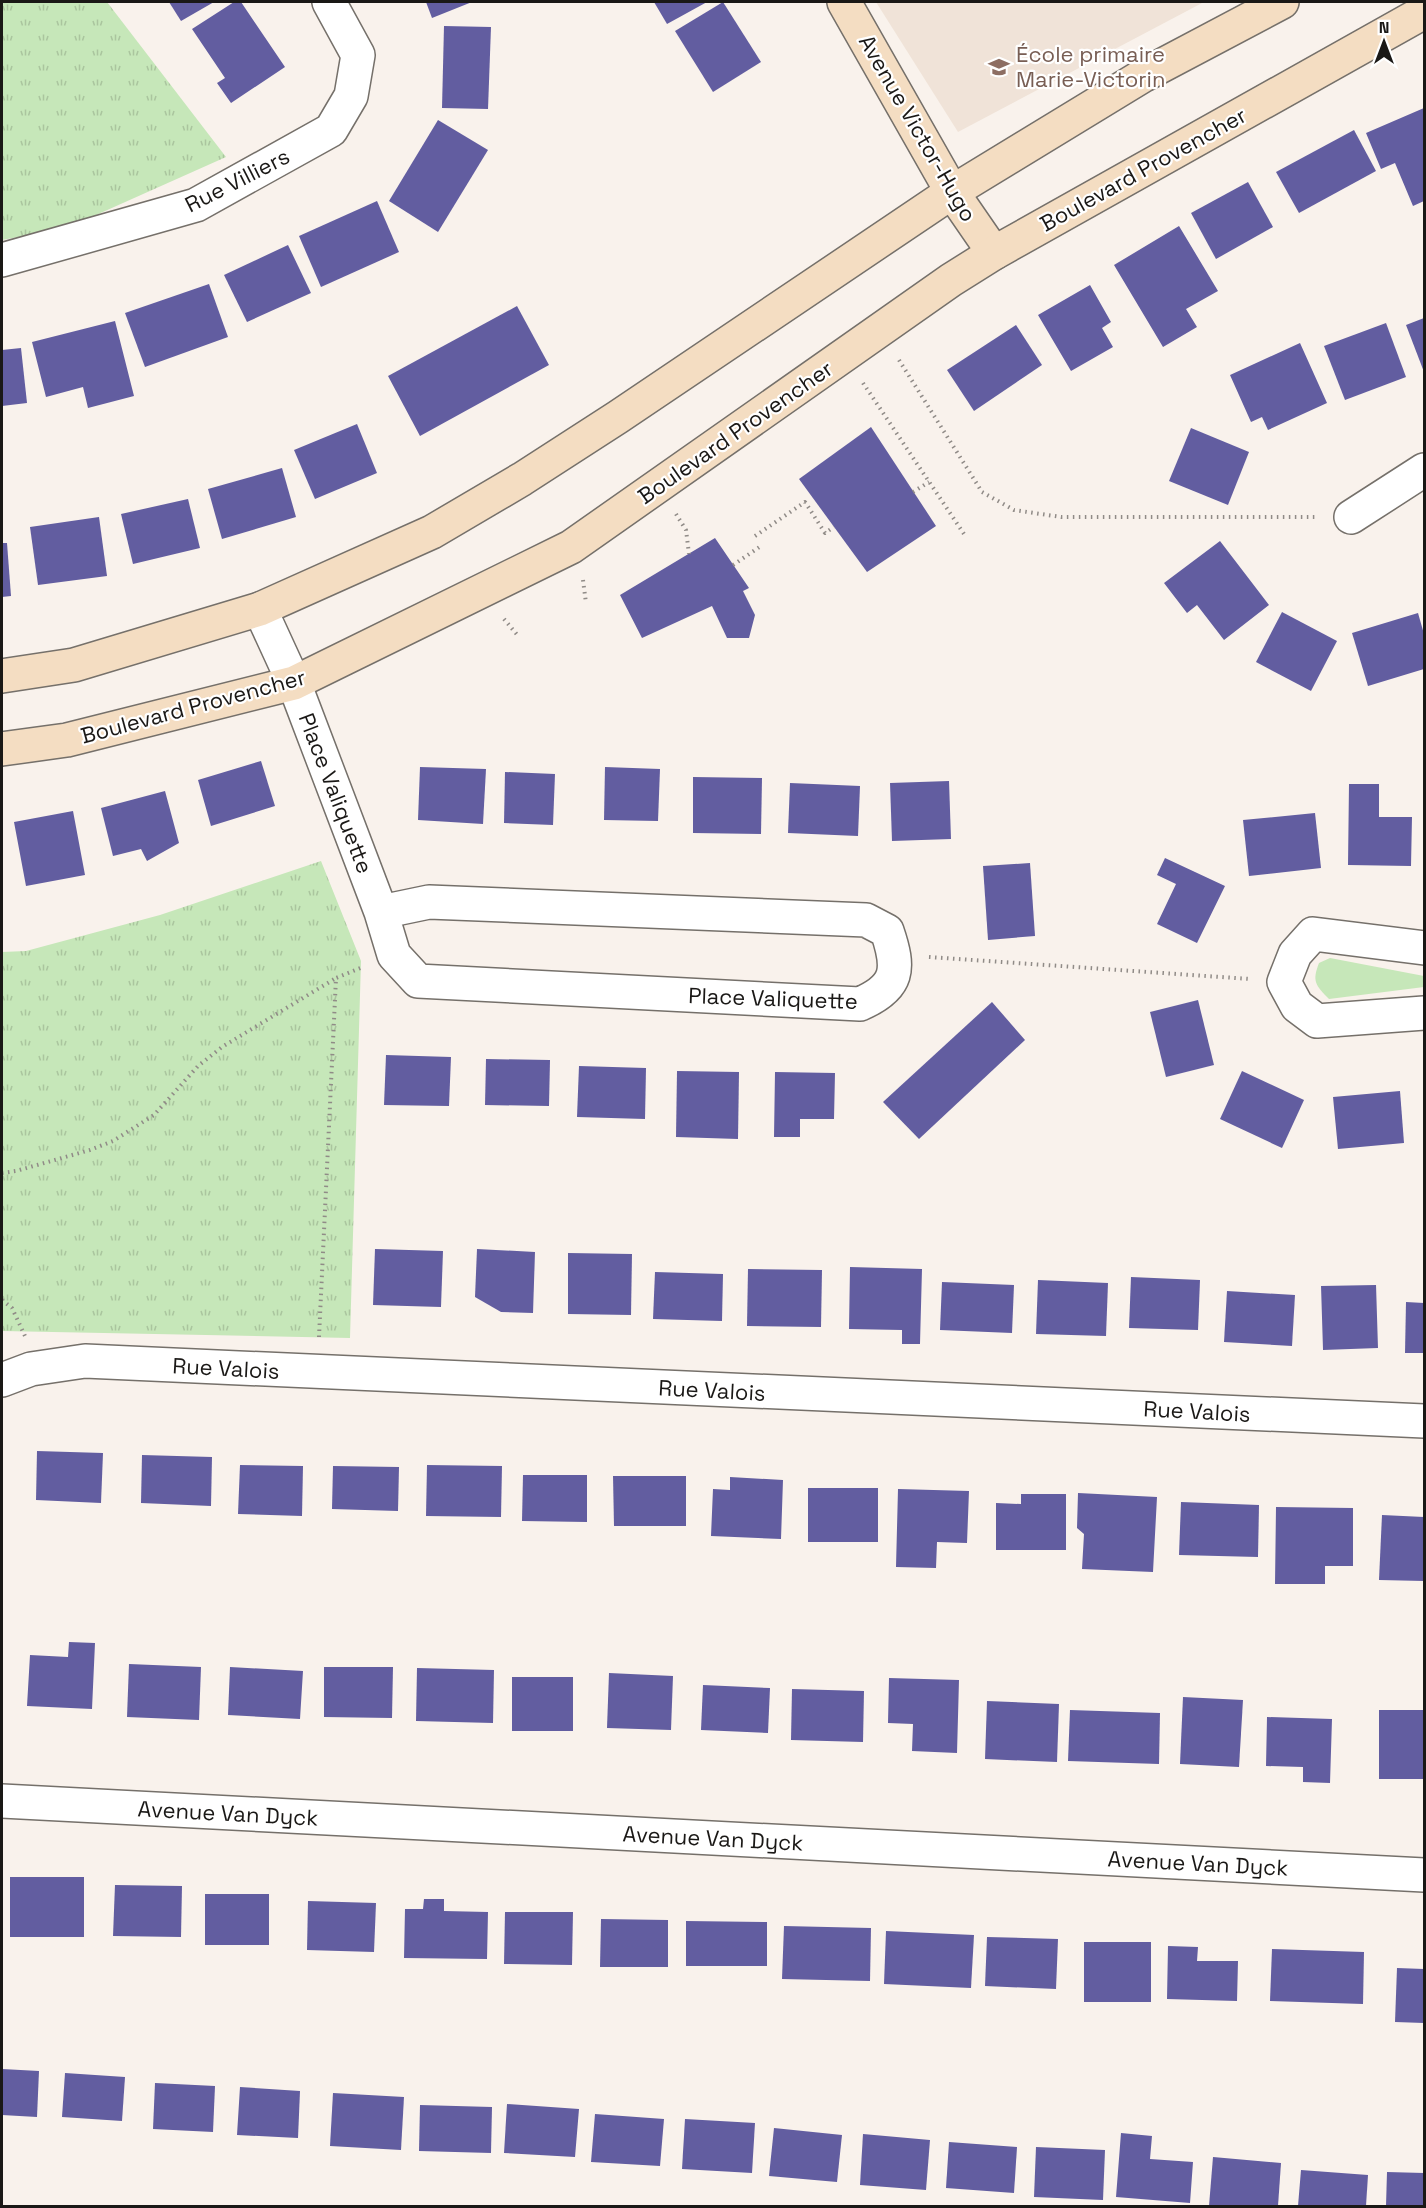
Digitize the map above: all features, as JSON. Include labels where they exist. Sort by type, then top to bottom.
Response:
[{"type":"street","name":"Rue Villiers","points":[[2,260],[196,206],[331,130],[351,96],[358,55],[329,2]]},
{"type":"street","name":"Avenue Victor-Hugo","points":[[844,2],[951,192],[994,253]]},
{"type":"street","points":[[2,676],[74,665],[260,609],[432,532],[628,411],[951,192],[1144,75],[1282,2]]},
{"type":"street","points":[[1421,2],[1425,10]]},
{"type":"street","name":"Boulevard Provencher","points":[[2,749],[67,740],[294,683],[571,546],[951,280],[994,253],[1425,10]]},
{"type":"street","points":[[1351,517],[1425,470]]},
{"type":"street","name":"Place Valiquette","points":[[260,609],[294,683],[381,912],[394,956],[418,981],[860,1004],[880,995],[892,979],[895,955]]},
{"type":"street","points":[[381,912],[429,902],[866,920],[887,931],[895,955]]},
{"type":"street","points":[[1425,948],[1313,934],[1295,954],[1284,982],[1297,1006],[1317,1021],[1425,1013]]},
{"type":"street","name":"Rue Valois","points":[[16,1374],[85,1362],[1425,1421]]},
{"type":"street","name":"Avenue Van Dyck","points":[[2,1801],[1425,1875]]},
{"type":"path","points":[[894,352],[982,492],[1014,510],[1061,517],[1351,517]]},
{"type":"path","points":[[858,374],[966,537]]},
{"type":"path","points":[[913,492],[929,482]]},
{"type":"path","points":[[755,536],[805,502],[825,533],[834,527]]},
{"type":"path","points":[[733,565],[761,546]]},
{"type":"path","points":[[895,955],[1284,982]]},
{"type":"path","points":[[2,1173],[79,1153],[113,1141],[154,1115],[198,1066],[222,1047],[336,978],[394,956]]},
{"type":"path","points":[[318,1372],[336,978]]},
{"type":"path","points":[[2,1299],[12,1308],[28,1342],[16,1374]]},
{"type":"shaded area","name":"École primaire Marie-Victorin","points":[[876,2],[1204,2],[958,132]]},
{"type":"green space","points":[[2,2],[107,2],[226,157],[67,228],[2,240]]},
{"type":"green space","points":[[321,861],[361,961],[350,1338],[2,1331],[2,952],[26,951],[160,915]]},
{"type":"green space","points":[[1330,958],[1424,976],[1424,987],[1329,999],[1315,979],[1319,963]]},
{"type":"building","points":[[169,2],[214,2],[181,21]]},
{"type":"building","points":[[234,2],[241,2],[285,67],[231,103],[217,83],[225,78],[192,29]]},
{"type":"building","points":[[426,2],[472,2],[432,18]]},
{"type":"building","points":[[654,2],[707,2],[667,24]]},
{"type":"building","points":[[723,2],[761,62],[713,92],[675,31]]},
{"type":"building","points":[[444,26],[491,27],[488,109],[442,108]]},
{"type":"building","points":[[1424,108],[1424,201],[1413,206],[1395,163],[1381,169],[1366,133]]},
{"type":"building","points":[[438,120],[488,150],[438,232],[389,201]]},
{"type":"building","points":[[1354,130],[1376,171],[1299,213],[1276,172]]},
{"type":"building","points":[[1248,182],[1273,227],[1216,259],[1191,213]]},
{"type":"building","points":[[377,201],[399,252],[321,287],[299,236]]},
{"type":"building","points":[[1179,226],[1218,291],[1186,309],[1197,327],[1163,347],[1114,265]]},
{"type":"building","points":[[288,245],[311,293],[247,322],[224,275]]},
{"type":"building","points":[[209,284],[228,337],[145,367],[125,313]]},
{"type":"building","points":[[1090,285],[1111,322],[1102,328],[1113,347],[1071,371],[1038,315]]},
{"type":"building","points":[[517,306],[549,365],[420,436],[388,376]]},
{"type":"building","points":[[1424,318],[1424,372],[1406,325]]},
{"type":"building","points":[[115,321],[134,396],[88,408],[83,387],[46,397],[32,342]]},
{"type":"building","points":[[1386,323],[1406,377],[1345,400],[1324,346]]},
{"type":"building","points":[[1016,325],[1042,365],[974,411],[947,370]]},
{"type":"building","points":[[1300,343],[1327,403],[1268,430],[1262,417],[1251,422],[1230,375]]},
{"type":"building","points":[[21,348],[27,403],[2,406],[2,350]]},
{"type":"building","points":[[357,424],[377,473],[315,499],[294,450]]},
{"type":"building","points":[[871,427],[936,526],[867,572],[799,479]]},
{"type":"building","points":[[1191,428],[1249,452],[1228,505],[1169,481]]},
{"type":"building","points":[[282,468],[296,517],[222,539],[208,489]]},
{"type":"building","points":[[188,499],[200,548],[133,564],[121,514]]},
{"type":"building","points":[[99,517],[107,576],[38,585],[30,527]]},
{"type":"building","points":[[715,538],[749,588],[743,591],[755,615],[749,638],[727,638],[712,606],[642,638],[620,595]]},
{"type":"building","points":[[1220,541],[1269,605],[1224,640],[1197,605],[1187,613],[1164,583]]},
{"type":"building","points":[[2,543],[7,543],[11,596],[2,597]]},
{"type":"building","points":[[1282,612],[1337,641],[1311,691],[1256,662]]},
{"type":"building","points":[[1418,613],[1424,634],[1424,669],[1368,686],[1352,633]]},
{"type":"building","points":[[261,761],[275,806],[211,826],[198,780]]},
{"type":"building","points":[[420,767],[486,769],[483,824],[418,820]]},
{"type":"building","points":[[605,767],[660,769],[658,821],[604,820]]},
{"type":"building","points":[[505,772],[555,774],[553,825],[504,823]]},
{"type":"building","points":[[693,777],[762,778],[761,834],[693,833]]},
{"type":"building","points":[[949,781],[951,839],[892,841],[890,783]]},
{"type":"building","points":[[790,783],[860,786],[858,836],[788,833]]},
{"type":"building","points":[[1349,784],[1379,784],[1379,817],[1412,817],[1411,866],[1348,865]]},
{"type":"building","points":[[165,791],[179,843],[147,861],[141,849],[113,856],[101,808]]},
{"type":"building","points":[[73,811],[85,875],[26,886],[14,822]]},
{"type":"building","points":[[1315,813],[1321,868],[1249,876],[1243,820]]},
{"type":"building","points":[[1165,858],[1225,886],[1197,943],[1157,924],[1176,884],[1157,875]]},
{"type":"building","points":[[1030,863],[1035,936],[988,940],[983,866]]},
{"type":"building","points":[[1198,1000],[1214,1065],[1166,1077],[1150,1012]]},
{"type":"building","points":[[992,1002],[1025,1040],[919,1139],[883,1102]]},
{"type":"building","points":[[386,1055],[451,1057],[449,1106],[384,1105]]},
{"type":"building","points":[[486,1059],[550,1060],[549,1106],[485,1105]]},
{"type":"building","points":[[579,1066],[646,1068],[645,1119],[577,1117]]},
{"type":"building","points":[[677,1071],[739,1072],[738,1139],[676,1137]]},
{"type":"building","points":[[1242,1071],[1304,1100],[1282,1148],[1220,1119]]},
{"type":"building","points":[[775,1072],[835,1073],[834,1119],[800,1119],[800,1137],[774,1137]]},
{"type":"building","points":[[1400,1091],[1404,1143],[1338,1149],[1333,1097]]},
{"type":"building","points":[[375,1249],[443,1251],[441,1307],[373,1305]]},
{"type":"building","points":[[477,1249],[535,1252],[533,1313],[501,1312],[475,1297]]},
{"type":"building","points":[[568,1253],[632,1254],[631,1315],[568,1314]]},
{"type":"building","points":[[850,1267],[922,1269],[920,1344],[902,1344],[902,1330],[849,1329]]},
{"type":"building","points":[[748,1269],[822,1270],[821,1327],[747,1326]]},
{"type":"building","points":[[655,1272],[723,1274],[722,1321],[653,1319]]},
{"type":"building","points":[[1131,1277],[1200,1280],[1198,1330],[1129,1328]]},
{"type":"building","points":[[1038,1280],[1108,1283],[1106,1336],[1036,1334]]},
{"type":"building","points":[[942,1282],[1014,1285],[1012,1333],[940,1330]]},
{"type":"building","points":[[1376,1285],[1378,1348],[1323,1350],[1321,1286]]},
{"type":"building","points":[[1227,1291],[1295,1295],[1292,1346],[1224,1342]]},
{"type":"building","points":[[1406,1302],[1424,1303],[1424,1353],[1405,1353]]},
{"type":"building","points":[[37,1451],[103,1453],[101,1503],[36,1500]]},
{"type":"building","points":[[142,1455],[212,1457],[211,1506],[141,1503]]},
{"type":"building","points":[[240,1465],[303,1466],[302,1516],[238,1514]]},
{"type":"building","points":[[427,1465],[502,1466],[501,1517],[426,1516]]},
{"type":"building","points":[[333,1466],[399,1467],[398,1511],[332,1509]]},
{"type":"building","points":[[523,1475],[587,1475],[587,1522],[522,1521]]},
{"type":"building","points":[[613,1476],[686,1476],[686,1526],[614,1526]]},
{"type":"building","points":[[730,1477],[783,1480],[781,1539],[711,1536],[713,1489],[730,1490]]},
{"type":"building","points":[[808,1488],[878,1488],[878,1542],[808,1542]]},
{"type":"building","points":[[898,1489],[969,1491],[967,1543],[937,1542],[936,1568],[896,1567]]},
{"type":"building","points":[[1078,1493],[1157,1497],[1153,1572],[1082,1569],[1084,1534],[1077,1528]]},
{"type":"building","points":[[1021,1494],[1066,1494],[1066,1550],[996,1550],[996,1503],[1021,1504]]},
{"type":"building","points":[[1181,1502],[1259,1505],[1258,1557],[1179,1555]]},
{"type":"building","points":[[1276,1507],[1353,1508],[1353,1566],[1325,1566],[1325,1584],[1275,1584]]},
{"type":"building","points":[[1382,1515],[1424,1517],[1424,1581],[1379,1580]]},
{"type":"building","points":[[69,1642],[95,1643],[92,1709],[27,1706],[30,1655],[68,1657]]},
{"type":"building","points":[[129,1664],[201,1667],[199,1720],[127,1717]]},
{"type":"building","points":[[230,1667],[303,1671],[300,1719],[228,1715]]},
{"type":"building","points":[[324,1667],[393,1667],[392,1718],[324,1717]]},
{"type":"building","points":[[417,1668],[494,1670],[493,1723],[416,1721]]},
{"type":"building","points":[[609,1673],[673,1676],[671,1730],[607,1728]]},
{"type":"building","points":[[512,1677],[573,1677],[573,1731],[512,1731]]},
{"type":"building","points":[[889,1678],[959,1680],[957,1753],[912,1751],[913,1724],[888,1723]]},
{"type":"building","points":[[703,1685],[770,1688],[768,1733],[701,1730]]},
{"type":"building","points":[[792,1689],[864,1691],[863,1742],[791,1740]]},
{"type":"building","points":[[1183,1697],[1243,1700],[1239,1767],[1180,1764]]},
{"type":"building","points":[[987,1701],[1059,1704],[1057,1762],[985,1759]]},
{"type":"building","points":[[1070,1710],[1160,1713],[1159,1764],[1068,1761]]},
{"type":"building","points":[[1379,1710],[1424,1710],[1424,1779],[1379,1779]]},
{"type":"building","points":[[1267,1717],[1332,1719],[1330,1783],[1303,1782],[1303,1767],[1266,1766]]},
{"type":"building","points":[[10,1877],[84,1877],[84,1937],[10,1937]]},
{"type":"building","points":[[115,1885],[182,1886],[181,1937],[113,1936]]},
{"type":"building","points":[[205,1894],[269,1894],[269,1945],[205,1945]]},
{"type":"building","points":[[424,1899],[444,1899],[444,1911],[488,1912],[487,1959],[404,1958],[405,1909],[423,1909]]},
{"type":"building","points":[[308,1901],[376,1903],[374,1952],[307,1950]]},
{"type":"building","points":[[505,1912],[573,1912],[572,1965],[504,1964]]},
{"type":"building","points":[[601,1919],[668,1920],[668,1967],[600,1967]]},
{"type":"building","points":[[686,1921],[767,1922],[767,1966],[686,1966]]},
{"type":"building","points":[[784,1926],[871,1928],[870,1981],[782,1979]]},
{"type":"building","points":[[886,1931],[974,1935],[971,1988],[884,1984]]},
{"type":"building","points":[[987,1937],[1058,1939],[1056,1989],[985,1986]]},
{"type":"building","points":[[1084,1942],[1151,1942],[1151,2002],[1084,2002]]},
{"type":"building","points":[[1168,1946],[1198,1947],[1197,1961],[1238,1961],[1237,2001],[1167,1999]]},
{"type":"building","points":[[1272,1949],[1364,1952],[1363,2004],[1270,2001]]},
{"type":"building","points":[[1397,1968],[1424,1969],[1424,2023],[1395,2022]]},
{"type":"building","points":[[2,2069],[39,2071],[37,2117],[2,2115]]},
{"type":"building","points":[[65,2073],[125,2077],[122,2121],[62,2117]]},
{"type":"building","points":[[155,2083],[215,2086],[213,2132],[153,2129]]},
{"type":"building","points":[[240,2087],[300,2091],[298,2138],[237,2135]]},
{"type":"building","points":[[333,2093],[404,2097],[401,2150],[330,2146]]},
{"type":"building","points":[[507,2104],[579,2109],[575,2157],[504,2153]]},
{"type":"building","points":[[420,2105],[492,2107],[491,2153],[419,2151]]},
{"type":"building","points":[[595,2114],[664,2119],[660,2166],[591,2162]]},
{"type":"building","points":[[685,2119],[755,2123],[752,2173],[682,2169]]},
{"type":"building","points":[[774,2128],[842,2135],[837,2182],[769,2176]]},
{"type":"building","points":[[1121,2133],[1152,2136],[1150,2159],[1193,2162],[1190,2203],[1116,2197]]},
{"type":"building","points":[[863,2134],[930,2140],[926,2190],[860,2185]]},
{"type":"building","points":[[949,2142],[1017,2147],[1014,2193],[946,2188]]},
{"type":"building","points":[[1036,2147],[1105,2150],[1103,2200],[1034,2197]]},
{"type":"building","points":[[1213,2157],[1281,2163],[1278,2206],[1209,2206]]},
{"type":"building","points":[[1301,2170],[1368,2175],[1366,2206],[1298,2206]]},
{"type":"building","points":[[1387,2172],[1424,2173],[1424,2206],[1386,2206]]},
{"type":"place","name":"École primaire Marie-Victorin","points":[[999,67]]}]
